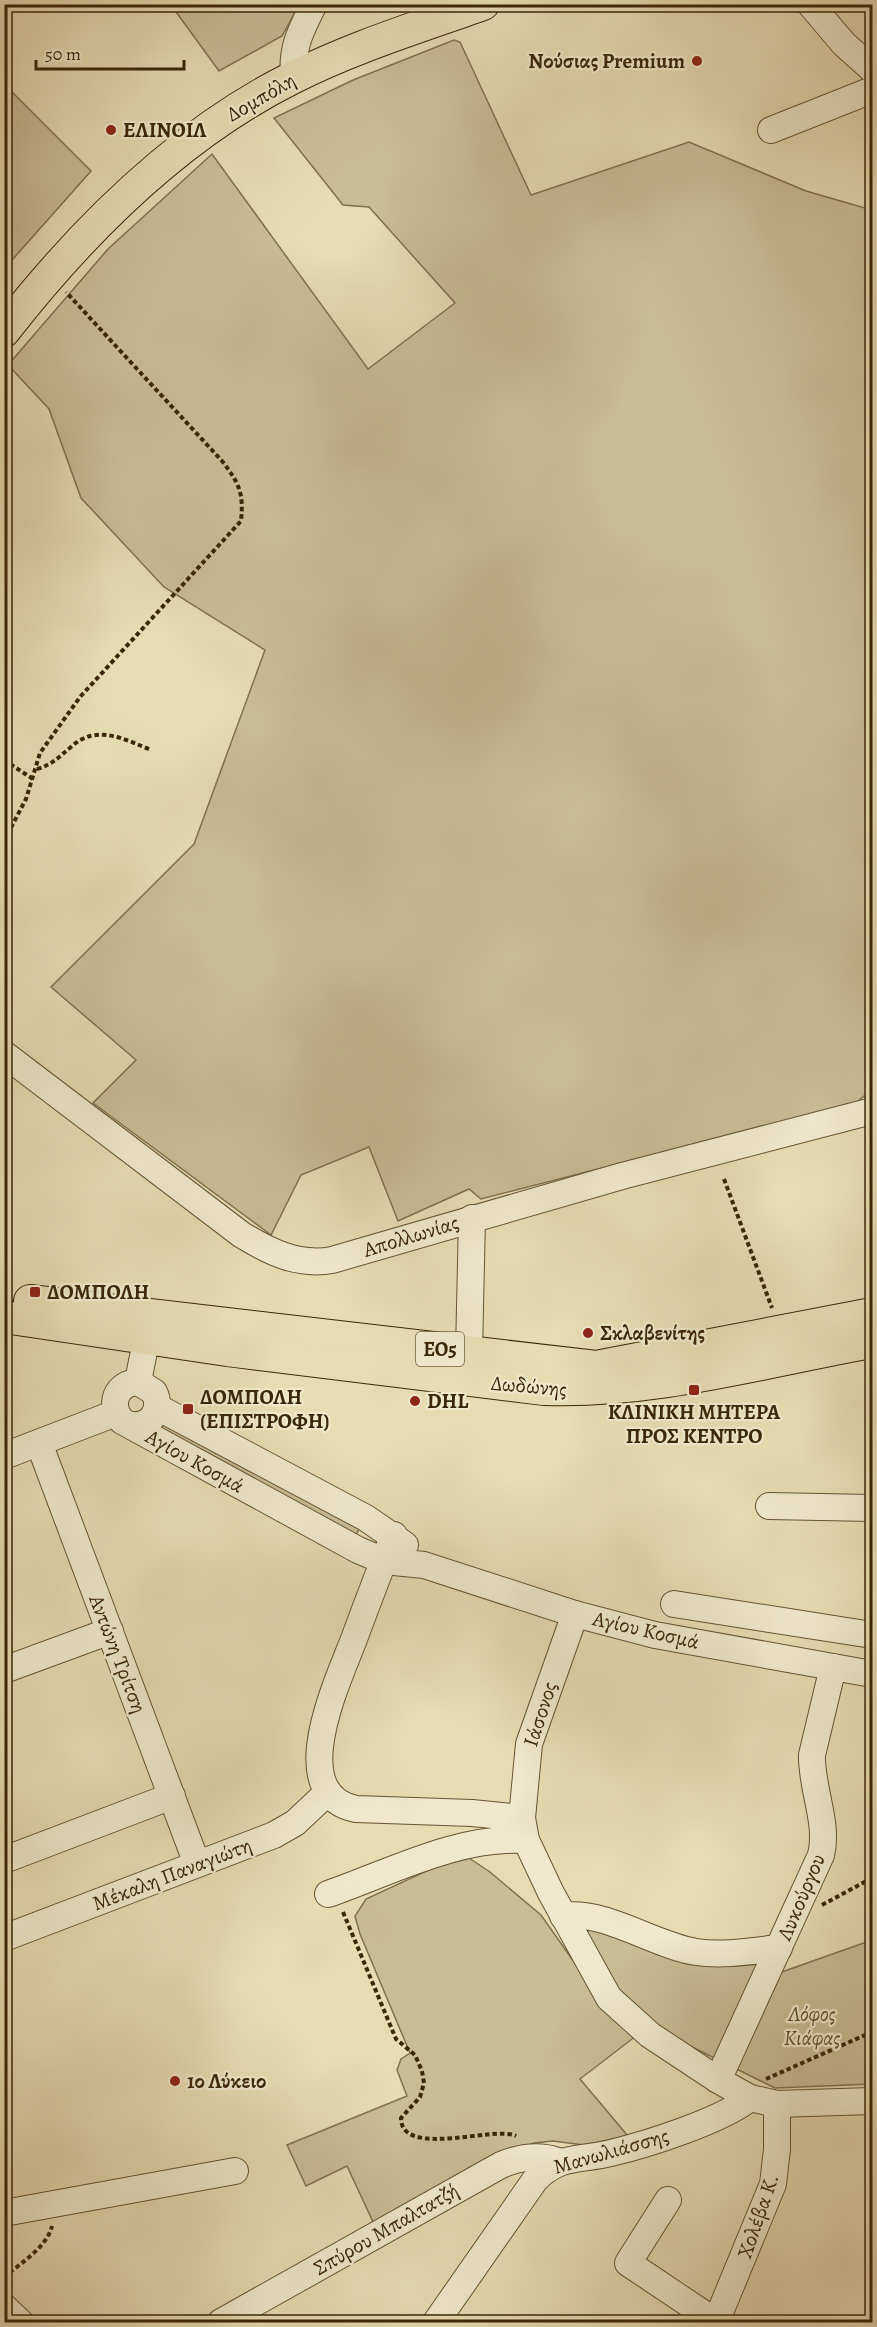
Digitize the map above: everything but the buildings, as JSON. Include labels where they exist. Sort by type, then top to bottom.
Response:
[{"type":"main road","name":"Δομπόλη","points":[[4,331],[51,275],[92,232],[170,159],[220,121],[294,77],[382,41],[483,4]]},
{"type":"main road","name":"Δωδώνης","points":[[4,1298],[148,1328],[517,1386],[592,1391],[665,1382],[873,1341]]},
{"type":"main road","name":"Δωδώνης","points":[[4,1317],[469,1352],[553,1364],[609,1366],[873,1314]]},
{"type":"street","points":[[294,77],[292,60],[295,41],[314,4]]},
{"type":"street","points":[[810,4],[844,44],[873,69]]},
{"type":"street","points":[[771,130],[873,90]]},
{"type":"street","name":"Απολλωνίας","points":[[4,1054],[242,1235],[286,1257],[312,1262],[332,1260],[472,1218],[873,1110]]},
{"type":"street","points":[[469,1352],[472,1218]]},
{"type":"street","points":[[138,1382],[148,1328]]},
{"type":"street","points":[[4,1456],[39,1443],[124,1419],[147,1423],[154,1416],[157,1407],[154,1392],[138,1382],[127,1384],[118,1391],[114,1401],[124,1419]]},
{"type":"street","name":"Αγίου Κοσμά","points":[[157,1407],[394,1535],[424,1565]]},
{"type":"street","name":"Αγίου Κοσμά","points":[[124,1419],[209,1470],[384,1561],[424,1565],[575,1614],[655,1635],[873,1674]]},
{"type":"street","name":"Αντώνη Τρίτση","points":[[39,1443],[197,1864]]},
{"type":"street","points":[[769,1506],[873,1508]]},
{"type":"street","points":[[394,1535],[323,1724],[319,1762],[328,1792],[338,1803],[356,1809],[443,1811],[524,1829]]},
{"type":"street","points":[[674,1604],[873,1635]]},
{"type":"street","name":"Ιάσονος","points":[[524,1829],[529,1743],[575,1614]]},
{"type":"street","points":[[4,1670],[110,1631]]},
{"type":"street","name":"Λυκούργου","points":[[718,2080],[823,1849],[812,1755],[833,1667]]},
{"type":"street","name":"Μέκαλη Παναγιώτη","points":[[4,1938],[286,1829],[328,1792]]},
{"type":"street","points":[[4,1860],[172,1797]]},
{"type":"street","points":[[332,1893],[460,1847],[495,1840],[524,1829]]},
{"type":"street","points":[[524,1829],[563,1916],[593,1972],[616,2005],[651,2035],[718,2080],[750,2098],[777,2104],[873,2101]]},
{"type":"street","points":[[563,1916],[591,1917],[662,1943],[697,1952],[724,1953],[779,1948]]},
{"type":"street","name":"Μανωλιάσσης","points":[[436,2322],[535,2180],[547,2167],[558,2161],[610,2153],[660,2139],[731,2109],[750,2098]]},
{"type":"street","name":"Χολέβα Κ.","points":[[716,2322],[772,2184],[777,2149],[777,2104]]},
{"type":"street","name":"Σπύρου Μπαλτατζή","points":[[221,2322],[464,2184],[509,2162],[525,2157],[541,2157],[558,2161]]},
{"type":"street","points":[[4,2213],[235,2171]]},
{"type":"street","points":[[668,2200],[628,2263],[716,2322]]},
{"type":"street","points":[[4,2307],[20,2322]]},
{"type":"path","points":[[4,841],[33,779],[40,753],[80,697],[241,521],[243,501],[238,482],[222,461],[51,275]]},
{"type":"path","points":[[36,769],[48,766],[84,737],[95,734],[120,737],[151,750]]},
{"type":"path","points":[[4,760],[33,779]]},
{"type":"path","points":[[724,1179],[769,1299]]},
{"type":"path","points":[[794,1915],[808,1913],[873,1878]]},
{"type":"path","points":[[332,1893],[396,2039],[415,2055],[420,2066],[424,2083],[422,2093],[402,2118],[405,2129],[412,2134],[445,2139],[510,2134],[517,2138],[525,2157]]},
{"type":"path","points":[[750,2098],[766,2079],[873,2032]]},
{"type":"path","points":[[4,2277],[49,2236],[52,2227],[51,2203]]},
{"type":"green space","points":[[171,5],[299,5],[282,36],[219,71]]},
{"type":"green space","points":[[454,40],[460,42],[531,195],[689,142],[806,191],[872,210],[872,1089],[856,1103],[481,1199],[469,1189],[398,1221],[369,1147],[301,1175],[271,1235],[93,1103],[136,1060],[51,987],[194,844],[265,650],[164,587],[81,498],[49,409],[8,365],[108,249],[212,154],[368,369],[455,303],[369,207],[343,205],[274,118],[353,80]]},
{"type":"green space","points":[[5,85],[91,171],[5,268]]},
{"type":"green space","points":[[164,1422],[359,1529],[353,1540],[158,1433]]},
{"type":"green space","points":[[463,1854],[490,1872],[541,1915],[586,1979],[636,2036],[580,2079],[628,2136],[584,2145],[553,2141],[534,2143],[503,2155],[374,2224],[347,2166],[306,2186],[287,2145],[407,2096],[397,2070],[401,2059],[410,2053],[360,1934],[355,1916],[366,1899]]},
{"type":"green space","name":"Λόφος Κιάφας","points":[[597,1923],[764,1959],[776,1974],[872,1940],[872,2084],[775,2088],[680,2041],[656,2026],[612,1991],[584,1935]]},
{"type":"place","name":"Νούσιας Premium","points":[[697,61]]},
{"type":"place","name":"ΕΛΙΝΟΙΛ","points":[[111,130]]},
{"type":"place","name":"ΔΟΜΠΟΛΗ","points":[[35,1292]]},
{"type":"place","name":"Σκλαβενίτης","points":[[588,1333]]},
{"type":"place","name":"ΚΛΙΝΙΚΗ ΜΗΤΕΡΑ ΠΡΟΣ ΚΕΝΤΡΟ","points":[[694,1390]]},
{"type":"place","name":"DHL","points":[[415,1401]]},
{"type":"place","name":"ΔΟΜΠΟΛΗ (ΕΠΙΣΤΡΟΦΗ)","points":[[188,1409]]},
{"type":"place","name":"1ο Λύκειο","points":[[175,2081]]}]
